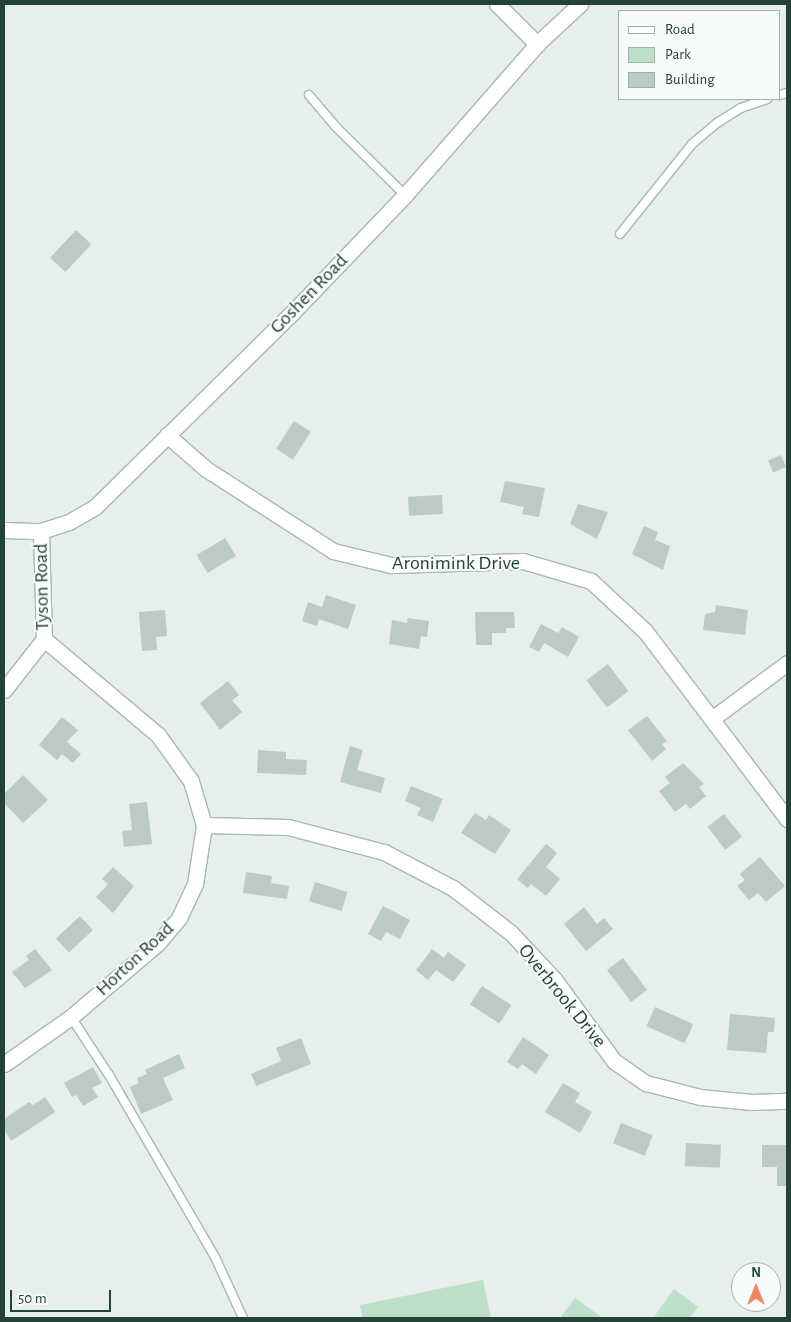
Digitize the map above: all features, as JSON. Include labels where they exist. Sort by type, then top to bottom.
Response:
[{"type":"street","points":[[497,4],[537,44]]},
{"type":"street","name":"Goshen Road","points":[[4,530],[41,531],[69,522],[95,507],[290,315],[405,194],[537,44],[580,4]]},
{"type":"street","name":"Aronimink Drive","points":[[166,435],[206,469],[334,551],[391,565],[523,561],[591,582],[645,631],[713,718],[787,819]]},
{"type":"street","name":"Tyson Road","points":[[4,690],[44,639],[41,531]]},
{"type":"street","name":"Horton Road","points":[[4,1064],[71,1017],[136,964],[178,918],[194,884],[204,825],[191,781],[158,735],[44,639]]},
{"type":"street","points":[[713,718],[787,663]]},
{"type":"street","name":"Overbrook Drive","points":[[204,825],[288,827],[384,852],[454,888],[510,933],[554,979],[614,1061],[646,1083],[700,1097],[752,1102],[787,1101]]},
{"type":"lane","points":[[309,95],[336,127],[405,194]]},
{"type":"lane","points":[[620,234],[651,191],[692,144],[725,118],[765,100]]},
{"type":"lane","points":[[71,1017],[109,1075],[215,1257],[243,1318]]},
{"type":"green space","points":[[483,1280],[491,1318],[362,1318],[360,1305]]},
{"type":"green space","points":[[674,1289],[698,1307],[689,1318],[653,1318]]},
{"type":"green space","points":[[575,1298],[603,1318],[560,1318]]},
{"type":"building","points":[[76,230],[91,244],[65,272],[50,258]]},
{"type":"building","points":[[294,421],[311,432],[293,460],[276,449]]},
{"type":"building","points":[[781,455],[786,467],[773,472],[768,460]]},
{"type":"building","points":[[505,481],[545,488],[539,517],[522,514],[524,507],[500,502]]},
{"type":"building","points":[[442,495],[443,514],[409,516],[408,497]]},
{"type":"building","points":[[578,504],[608,512],[597,539],[570,524]]},
{"type":"building","points":[[644,526],[658,532],[655,540],[670,546],[663,570],[632,554]]},
{"type":"building","points":[[225,538],[236,556],[208,573],[197,555]]},
{"type":"building","points":[[326,595],[356,605],[348,629],[319,619],[317,626],[302,621],[308,602],[322,607]]},
{"type":"building","points":[[716,605],[748,610],[745,635],[703,630],[705,614],[715,612]]},
{"type":"building","points":[[165,610],[167,636],[156,637],[157,650],[142,651],[139,612]]},
{"type":"building","points":[[475,612],[514,612],[515,628],[506,628],[506,633],[492,633],[492,645],[476,645]]},
{"type":"building","points":[[408,618],[429,621],[427,637],[421,636],[419,649],[389,644],[392,620],[407,623]]},
{"type":"building","points":[[541,624],[558,633],[562,627],[579,637],[568,657],[544,643],[539,652],[529,647]]},
{"type":"building","points":[[608,664],[628,691],[607,707],[586,680]]},
{"type":"building","points":[[228,681],[239,695],[232,700],[242,712],[220,730],[200,703]]},
{"type":"building","points":[[647,716],[667,741],[662,744],[666,749],[652,761],[628,730]]},
{"type":"building","points":[[62,717],[78,730],[67,742],[81,754],[73,763],[62,754],[57,760],[39,745]]},
{"type":"building","points":[[350,746],[363,750],[357,770],[385,778],[381,793],[340,782]]},
{"type":"building","points":[[258,750],[286,752],[286,759],[307,760],[306,775],[257,773]]},
{"type":"building","points":[[683,763],[704,784],[699,787],[706,796],[690,809],[686,804],[675,812],[659,791],[670,783],[665,777]]},
{"type":"building","points":[[23,775],[48,800],[23,823],[4,803],[4,794]]},
{"type":"building","points":[[411,786],[443,799],[433,822],[417,815],[421,808],[405,801]]},
{"type":"building","points":[[147,802],[152,844],[124,847],[122,831],[132,830],[129,804]]},
{"type":"building","points":[[475,813],[486,820],[489,815],[511,830],[495,854],[461,833]]},
{"type":"building","points":[[724,814],[742,837],[725,850],[707,827]]},
{"type":"building","points":[[546,844],[557,853],[546,867],[560,879],[546,896],[531,884],[528,888],[517,879]]},
{"type":"building","points":[[760,857],[785,886],[766,902],[758,893],[749,900],[737,886],[745,880],[740,874]]},
{"type":"building","points":[[113,867],[134,886],[113,913],[96,897],[108,884],[102,879]]},
{"type":"building","points":[[246,872],[272,876],[271,883],[289,886],[287,899],[243,893]]},
{"type":"building","points":[[315,882],[348,892],[342,911],[309,901]]},
{"type":"building","points":[[383,906],[410,920],[400,939],[386,932],[381,941],[368,934]]},
{"type":"building","points":[[584,907],[597,924],[604,918],[613,929],[586,951],[564,924]]},
{"type":"building","points":[[80,916],[93,930],[69,952],[56,939]]},
{"type":"building","points":[[35,949],[52,970],[25,988],[12,972],[29,960],[26,956]]},
{"type":"building","points":[[432,949],[444,958],[448,952],[466,965],[453,982],[436,970],[428,980],[416,970]]},
{"type":"building","points":[[623,958],[647,990],[631,1002],[607,970]]},
{"type":"building","points":[[482,986],[511,1005],[499,1024],[470,1004]]},
{"type":"building","points":[[655,1007],[693,1024],[685,1043],[646,1026]]},
{"type":"building","points":[[730,1014],[775,1018],[774,1032],[768,1032],[766,1053],[727,1050]]},
{"type":"building","points":[[523,1037],[549,1055],[536,1074],[522,1064],[518,1069],[507,1062]]},
{"type":"building","points":[[301,1038],[311,1064],[256,1086],[251,1074],[281,1061],[276,1048]]},
{"type":"building","points":[[179,1054],[185,1068],[163,1078],[173,1100],[141,1114],[130,1087],[139,1083],[137,1078],[147,1074],[145,1070]]},
{"type":"building","points":[[93,1067],[102,1083],[92,1088],[98,1097],[83,1106],[76,1095],[72,1097],[64,1083]]},
{"type":"building","points":[[563,1083],[580,1093],[575,1102],[592,1112],[580,1133],[545,1112]]},
{"type":"building","points":[[45,1097],[55,1112],[11,1141],[4,1129],[4,1119],[29,1102],[33,1105]]},
{"type":"building","points":[[621,1123],[653,1135],[645,1156],[613,1144]]},
{"type":"building","points":[[686,1143],[721,1145],[720,1168],[685,1166]]},
{"type":"building","points":[[762,1145],[787,1145],[787,1186],[777,1186],[777,1167],[762,1167]]}]
